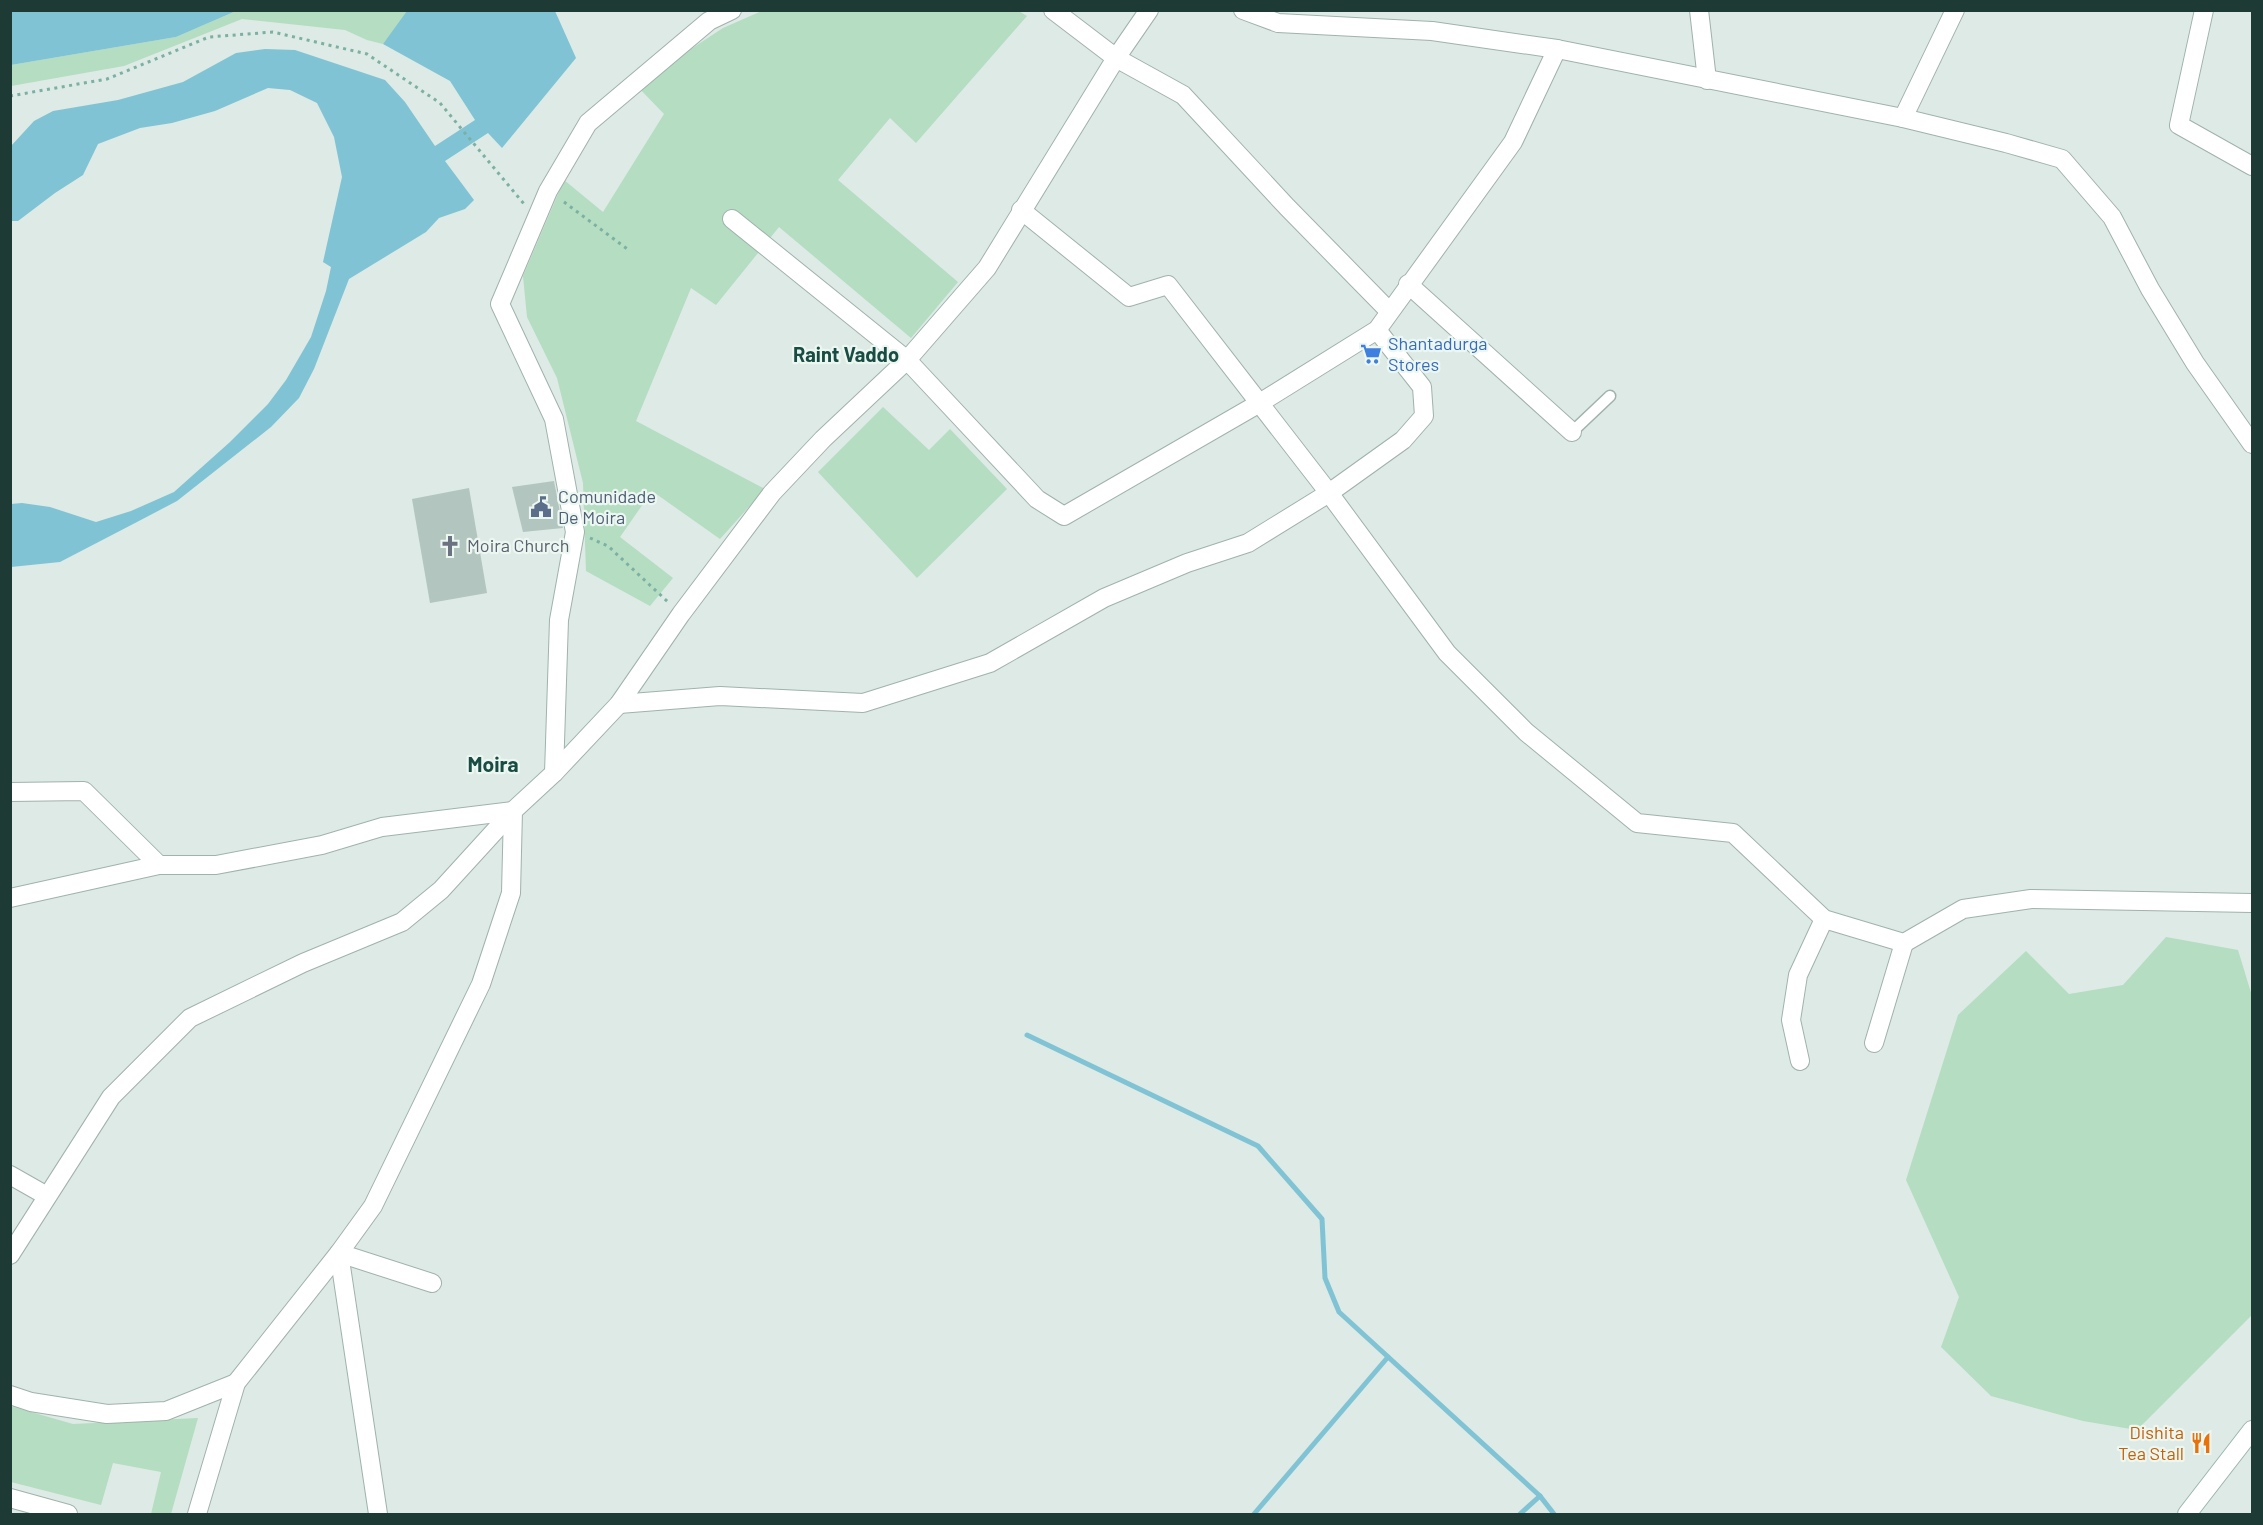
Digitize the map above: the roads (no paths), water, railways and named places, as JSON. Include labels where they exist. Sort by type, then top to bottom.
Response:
[{"type":"street","points":[[554,773],[559,620],[575,532],[554,419],[500,304],[535,217],[588,123],[709,21],[732,10]]},
{"type":"street","points":[[1053,10],[1116,58],[1184,95],[1287,207],[1389,312]]},
{"type":"street","points":[[10,1255],[111,1097],[190,1018],[303,963],[402,922],[441,890],[513,811],[554,773],[619,704],[681,614],[772,493],[822,440],[907,360],[987,268],[1116,58],[1149,10]]},
{"type":"street","points":[[1243,10],[1278,22],[1432,31],[1557,50],[1903,118],[2062,159],[2112,217],[2150,289],[2194,363],[2253,444]]},
{"type":"street","points":[[1699,10],[1707,80]]},
{"type":"street","points":[[1903,118],[1955,10]]},
{"type":"street","points":[[2204,10],[2179,125],[2253,166]]},
{"type":"street","points":[[732,219],[907,360],[1037,499],[1064,516],[1258,404],[1377,330],[1512,142],[1557,50]]},
{"type":"street","points":[[1021,210],[1129,297],[1168,285],[1329,493],[1447,653],[1526,732],[1637,823],[1733,833],[1824,919],[1904,943]]},
{"type":"street","points":[[1408,284],[1572,432]]},
{"type":"street","points":[[619,704],[720,696],[863,703],[990,663],[1104,598],[1187,563],[1248,543],[1329,493],[1403,440],[1424,416],[1422,387],[1377,330]]},
{"type":"street","points":[[10,792],[84,791],[159,865]]},
{"type":"street","points":[[10,898],[159,865],[216,865],[322,845],[382,826],[513,811]]},
{"type":"street","points":[[197,1515],[236,1383],[339,1253],[373,1206],[481,984],[511,893],[513,811]]},
{"type":"street","points":[[1874,1043],[1904,943],[1963,909],[2031,899],[2253,903]]},
{"type":"street","points":[[1800,1061],[1791,1020],[1798,975],[1824,919]]},
{"type":"street","points":[[10,1175],[47,1196]]},
{"type":"street","points":[[339,1253],[432,1283]]},
{"type":"street","points":[[339,1253],[378,1515]]},
{"type":"street","points":[[10,1395],[31,1402],[108,1414],[154,1412],[166,1411],[236,1383]]},
{"type":"street","points":[[2187,1515],[2253,1430]]},
{"type":"street","points":[[10,1498],[68,1515]]},
{"type":"lane","points":[[1572,432],[1610,396]]},
{"type":"water","points":[[11,10],[236,11],[176,37],[11,65]]},
{"type":"water","points":[[407,11],[555,11],[576,58],[502,148],[488,133],[445,161],[474,200],[465,209],[439,218],[426,232],[349,279],[314,369],[299,398],[271,427],[177,501],[60,562],[11,567],[11,504],[22,503],[50,507],[96,522],[131,511],[174,492],[268,404],[286,380],[311,337],[326,291],[331,267],[323,262],[342,177],[334,137],[317,103],[290,90],[268,88],[215,111],[172,123],[140,128],[98,144],[83,175],[18,221],[11,221],[11,146],[34,121],[53,111],[118,100],[183,82],[236,53],[265,49],[295,50],[385,80],[405,102],[435,146],[475,120],[450,81],[383,44]]},
{"type":"waterway","points":[[1027,1035],[1258,1146],[1322,1219],[1325,1278],[1339,1312],[1540,1496],[1554,1514]]},
{"type":"waterway","points":[[1254,1514],[1388,1357]]},
{"type":"waterway","points":[[1520,1514],[1540,1496]]},
{"type":"place","name":"Shantadurga Stores","points":[[1371,354]]},
{"type":"place","name":"Comunidade De Moira","points":[[541,507]]},
{"type":"place","name":"Moira Church","points":[[450,546]]},
{"type":"place","name":"Dishita Tea Stall","points":[[2201,1443]]},
{"type":"district","name":"Raint Vaddo","points":[[846,355]]},
{"type":"district","name":"Moira","points":[[493,765]]}]
